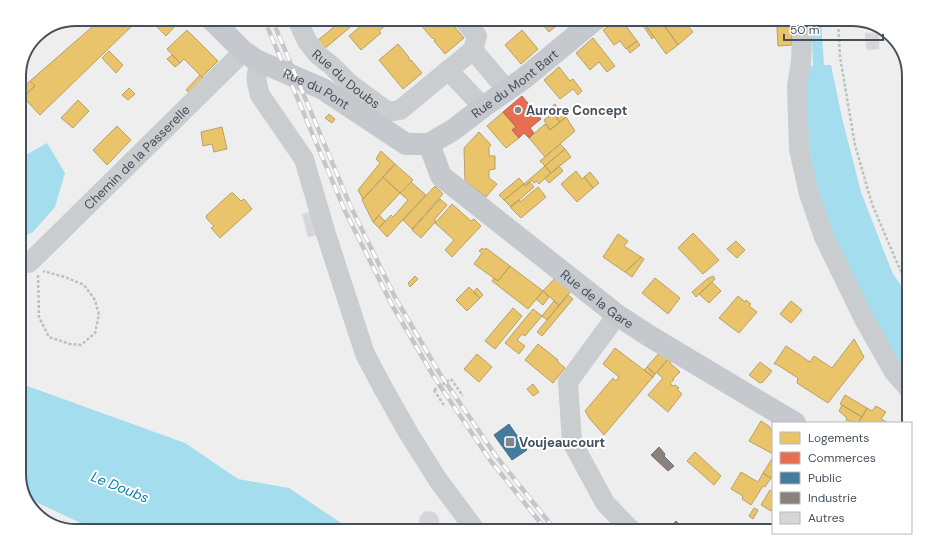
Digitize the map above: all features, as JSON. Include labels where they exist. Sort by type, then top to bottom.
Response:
[{"type":"main road","name":"Rue du Pont","points":[[219,26],[251,56],[323,89],[406,144],[429,144]]},
{"type":"main road","name":"Rue du Mont Bart","points":[[429,144],[453,130],[523,79],[587,26]]},
{"type":"main road","name":"Rue de la Gare","points":[[429,144],[441,176],[617,315],[793,422]]},
{"type":"street","name":"Rue du Doubs","points":[[300,26],[307,41],[317,54],[349,83],[388,112],[400,110],[473,50]]},
{"type":"street","points":[[469,26],[477,36],[473,50],[507,90]]},
{"type":"street","points":[[801,26],[802,38],[797,86],[799,149],[809,194],[824,237],[864,320],[894,372],[902,381]]},
{"type":"street","name":"Chemin de la Passerelle","points":[[33,263],[238,57],[251,56]]},
{"type":"street","points":[[251,56],[258,89],[272,114],[304,159],[326,234],[365,354],[409,434],[438,480],[471,524]]},
{"type":"street","points":[[448,70],[483,107]]},
{"type":"street","points":[[617,315],[568,382],[572,442],[606,503],[626,524]]},
{"type":"path","points":[[838,26],[840,56],[855,145],[872,204],[902,272]]},
{"type":"path","points":[[33,263],[44,272],[65,277],[84,285],[95,300],[99,315],[95,333],[81,345],[70,344],[49,337],[39,318],[38,276],[33,263]]},
{"type":"path","points":[[445,407],[434,390],[451,379],[463,396]]},
{"type":"water","points":[[811,26],[821,26],[824,65],[831,65],[842,118],[861,192],[892,272],[902,287],[902,365],[871,312],[831,229],[816,183],[808,142],[806,66],[813,66]]},
{"type":"water","points":[[47,143],[65,173],[55,207],[33,232],[26,235],[26,155]]},
{"type":"water","name":"Le Doubs","points":[[26,386],[185,443],[238,479],[289,488],[344,524],[83,524],[34,501],[30,493],[26,477]]},
{"type":"building: Logements","points":[[93,26],[132,26],[40,115],[26,100],[26,94],[35,86],[30,81]]},
{"type":"building: Logements","points":[[156,26],[175,26],[166,36]]},
{"type":"building: Logements","points":[[335,26],[352,26],[323,50],[317,41]]},
{"type":"building: Logements","points":[[361,26],[385,26],[379,31],[381,33],[361,50],[349,36]]},
{"type":"building: Logements","points":[[422,26],[454,26],[464,38],[445,54],[434,41],[436,40],[431,37]]},
{"type":"building: Logements","points":[[544,26],[556,26],[549,32]]},
{"type":"building: Logements","points":[[609,26],[626,26],[637,41],[626,49],[620,41],[614,45],[603,30]]},
{"type":"building: Logements","points":[[643,26],[646,26],[654,37],[652,39]]},
{"type":"building: Logements","points":[[646,26],[665,26],[678,45],[666,54]]},
{"type":"building: Logements","points":[[664,26],[688,26],[693,32],[678,45]]},
{"type":"building: Logements","points":[[791,26],[792,45],[778,46],[777,27]]},
{"type":"building: Logements","points":[[187,30],[218,61],[202,77],[184,59],[180,63],[167,49]]},
{"type":"building: Logements","points":[[522,30],[538,49],[521,64],[505,45]]},
{"type":"building: Logements","points":[[593,38],[615,66],[607,72],[599,62],[590,70],[576,53]]},
{"type":"building: Logements","points":[[637,41],[640,45],[630,53],[627,48]]},
{"type":"building: Logements","points":[[398,44],[408,56],[410,61],[411,60],[422,73],[403,89],[379,60]]},
{"type":"building: Logements","points":[[109,51],[123,65],[116,73],[102,58]]},
{"type":"building: Logements","points":[[172,55],[180,63],[175,67],[167,59]]},
{"type":"building: Logements","points":[[559,67],[570,81],[573,79],[582,91],[578,95],[573,89],[560,99],[544,80]]},
{"type":"building: Logements","points":[[200,75],[205,80],[191,94],[186,90]]},
{"type":"building: Logements","points":[[30,81],[35,86],[26,94],[26,85]]},
{"type":"building: Logements","points":[[129,88],[135,94],[128,100],[122,95]]},
{"type":"building: Logements","points":[[78,100],[89,111],[73,128],[61,118]]},
{"type":"building: Logements","points":[[555,104],[566,117],[560,122],[549,109]]},
{"type":"building: Logements","points":[[503,112],[516,127],[512,130],[519,138],[506,148],[487,126]]},
{"type":"building: Logements","points":[[553,113],[560,122],[550,130],[544,120]]},
{"type":"building: Logements","points":[[329,114],[335,119],[332,123],[325,118]]},
{"type":"building: Logements","points":[[566,117],[575,131],[545,157],[529,138],[545,124],[550,130]]},
{"type":"building: Logements","points":[[117,126],[131,140],[107,165],[93,150]]},
{"type":"building: Logements","points":[[222,127],[227,149],[214,152],[212,144],[203,146],[201,132]]},
{"type":"building: Logements","points":[[479,132],[491,145],[489,147],[489,156],[495,156],[495,169],[489,170],[489,178],[497,184],[486,197],[465,181],[464,148]]},
{"type":"building: Logements","points":[[560,144],[565,149],[545,166],[540,161]]},
{"type":"building: Logements","points":[[565,149],[571,157],[551,173],[545,166]]},
{"type":"building: Logements","points":[[381,151],[395,164],[363,199],[358,190],[380,163],[376,159]]},
{"type":"building: Logements","points":[[395,164],[413,180],[400,193],[383,177]]},
{"type":"building: Logements","points":[[545,166],[551,173],[539,184],[537,181],[534,183],[532,180],[525,186],[524,184]]},
{"type":"building: Logements","points":[[559,166],[563,171],[549,183],[545,178]]},
{"type":"building: Logements","points":[[576,171],[582,179],[584,177],[593,188],[577,202],[561,184]]},
{"type":"building: Logements","points":[[590,172],[599,183],[593,188],[584,177]]},
{"type":"building: Logements","points":[[383,177],[400,193],[373,222],[362,200]]},
{"type":"building: Logements","points":[[519,178],[524,184],[504,200],[499,195]]},
{"type":"building: Logements","points":[[411,182],[426,195],[387,237],[379,228],[391,215],[393,217],[408,200],[400,193]]},
{"type":"building: Logements","points":[[530,182],[534,187],[511,207],[504,200],[524,184],[525,186]]},
{"type":"building: Logements","points":[[435,186],[443,194],[412,229],[403,220]]},
{"type":"building: Logements","points":[[538,187],[546,197],[521,218],[510,207],[519,200],[520,202]]},
{"type":"building: Logements","points":[[231,193],[233,193],[241,201],[244,199],[252,209],[220,238],[211,228],[214,226],[206,218],[207,215]]},
{"type":"building: Logements","points":[[440,199],[447,205],[434,220],[436,221],[421,238],[412,230]]},
{"type":"building: Logements","points":[[452,204],[471,221],[474,219],[481,226],[452,257],[445,250],[454,240],[435,223]]},
{"type":"building: Logements","points":[[379,215],[385,221],[379,228],[373,222]]},
{"type":"building: Logements","points":[[693,233],[719,260],[703,274],[678,248]]},
{"type":"building: Logements","points":[[618,234],[628,241],[624,246],[641,257],[625,272],[603,257]]},
{"type":"building: Logements","points":[[736,241],[745,250],[737,258],[727,249]]},
{"type":"building: Logements","points":[[482,248],[485,250],[486,248],[510,266],[498,281],[474,264],[482,253],[479,251]]},
{"type":"building: Logements","points":[[641,257],[644,259],[632,277],[625,272]]},
{"type":"building: Logements","points":[[510,266],[543,291],[528,309],[492,281],[494,278],[498,281]]},
{"type":"building: Logements","points":[[415,276],[418,279],[410,287],[408,283]]},
{"type":"building: Logements","points":[[713,276],[715,279],[696,297],[692,292],[707,279]]},
{"type":"building: Logements","points":[[555,278],[571,291],[559,305],[543,291]]},
{"type":"building: Logements","points":[[655,278],[680,298],[668,314],[642,293]]},
{"type":"building: Logements","points":[[712,282],[721,291],[709,303],[699,294]]},
{"type":"building: Logements","points":[[469,287],[480,298],[467,311],[456,300]]},
{"type":"building: Logements","points":[[477,288],[483,295],[480,298],[473,292]]},
{"type":"building: Logements","points":[[543,291],[549,297],[543,305],[536,299]]},
{"type":"building: Logements","points":[[568,295],[573,299],[542,336],[537,332]]},
{"type":"building: Logements","points":[[738,296],[745,302],[746,300],[751,304],[749,306],[757,312],[739,333],[719,318]]},
{"type":"building: Logements","points":[[554,301],[559,305],[547,320],[542,316]]},
{"type":"building: Logements","points":[[791,301],[802,310],[791,323],[780,314]]},
{"type":"building: Logements","points":[[513,308],[522,316],[495,349],[485,341]]},
{"type":"building: Logements","points":[[533,309],[542,316],[525,336],[522,334],[517,340],[525,346],[519,354],[505,343]]},
{"type":"building: Logements","points":[[854,339],[864,357],[828,403],[797,383],[798,378],[774,364],[786,346],[810,362],[814,356],[832,368]]},
{"type":"building: Logements","points":[[538,344],[558,360],[557,361],[565,368],[553,383],[525,360]]},
{"type":"building: Logements","points":[[615,348],[653,377],[604,435],[585,411],[613,378],[616,381],[619,377],[603,364]]},
{"type":"building: Logements","points":[[660,352],[669,358],[655,374],[647,367]]},
{"type":"building: Logements","points":[[477,354],[492,367],[479,382],[464,369]]},
{"type":"building: Logements","points":[[669,358],[672,360],[670,363],[680,372],[670,383],[679,388],[677,389],[682,394],[668,412],[648,395],[663,378],[657,373]]},
{"type":"building: Logements","points":[[760,362],[772,371],[763,382],[760,383],[749,375]]},
{"type":"building: Logements","points":[[647,367],[655,374],[653,377],[644,370]]},
{"type":"building: Logements","points":[[533,384],[539,392],[533,396],[527,389]]},
{"type":"building: Logements","points":[[845,395],[867,408],[862,417],[840,404]]},
{"type":"building: Logements","points":[[842,405],[862,417],[859,422],[846,420],[847,418],[839,411]]},
{"type":"building: Logements","points":[[876,406],[886,412],[881,419],[886,422],[859,422],[867,408],[872,411]]},
{"type":"building: Logements","points":[[761,421],[770,427],[772,430],[772,453],[749,441]]},
{"type":"building: Logements","points":[[695,452],[721,476],[714,485],[687,461]]},
{"type":"building: Logements","points":[[772,459],[771,478],[763,473]]},
{"type":"building: Logements","points":[[741,472],[758,482],[763,473],[771,478],[765,487],[763,486],[751,505],[742,499],[743,496],[731,489]]},
{"type":"building: Logements","points":[[770,490],[772,491],[771,511],[761,505]]},
{"type":"building: Logements","points":[[754,508],[758,510],[753,519],[749,516]]},
{"type":"building: Commerces","points":[[522,96],[541,119],[530,128],[534,133],[529,138],[524,133],[519,138],[512,130],[516,127],[503,112]]},
{"type":"building: Public","name":"Voujeaucourt","points":[[509,424],[527,450],[512,460],[494,435]]},
{"type":"building: Industrie","points":[[659,447],[665,454],[664,456],[674,466],[668,471],[651,455]]},
{"type":"building: Autres","points":[[865,33],[876,33],[866,44]]},
{"type":"building: Autres","points":[[876,33],[879,34],[879,49],[867,50],[866,43]]},
{"type":"building: Autres","points":[[311,212],[317,235],[308,237],[302,214]]},
{"type":"building: Autres","points":[[425,512],[433,512],[438,517],[438,524],[420,524],[420,517]]},
{"type":"railway","points":[[267,26],[345,211],[392,305],[434,377],[490,460],[541,524]]},
{"type":"railway","points":[[275,26],[350,205],[396,299],[440,374],[496,456],[550,524]]},
{"type":"place","name":"Aurore Concept","points":[[518,110]]},
{"type":"place","name":"Voujeaucourt","points":[[510,442]]}]
